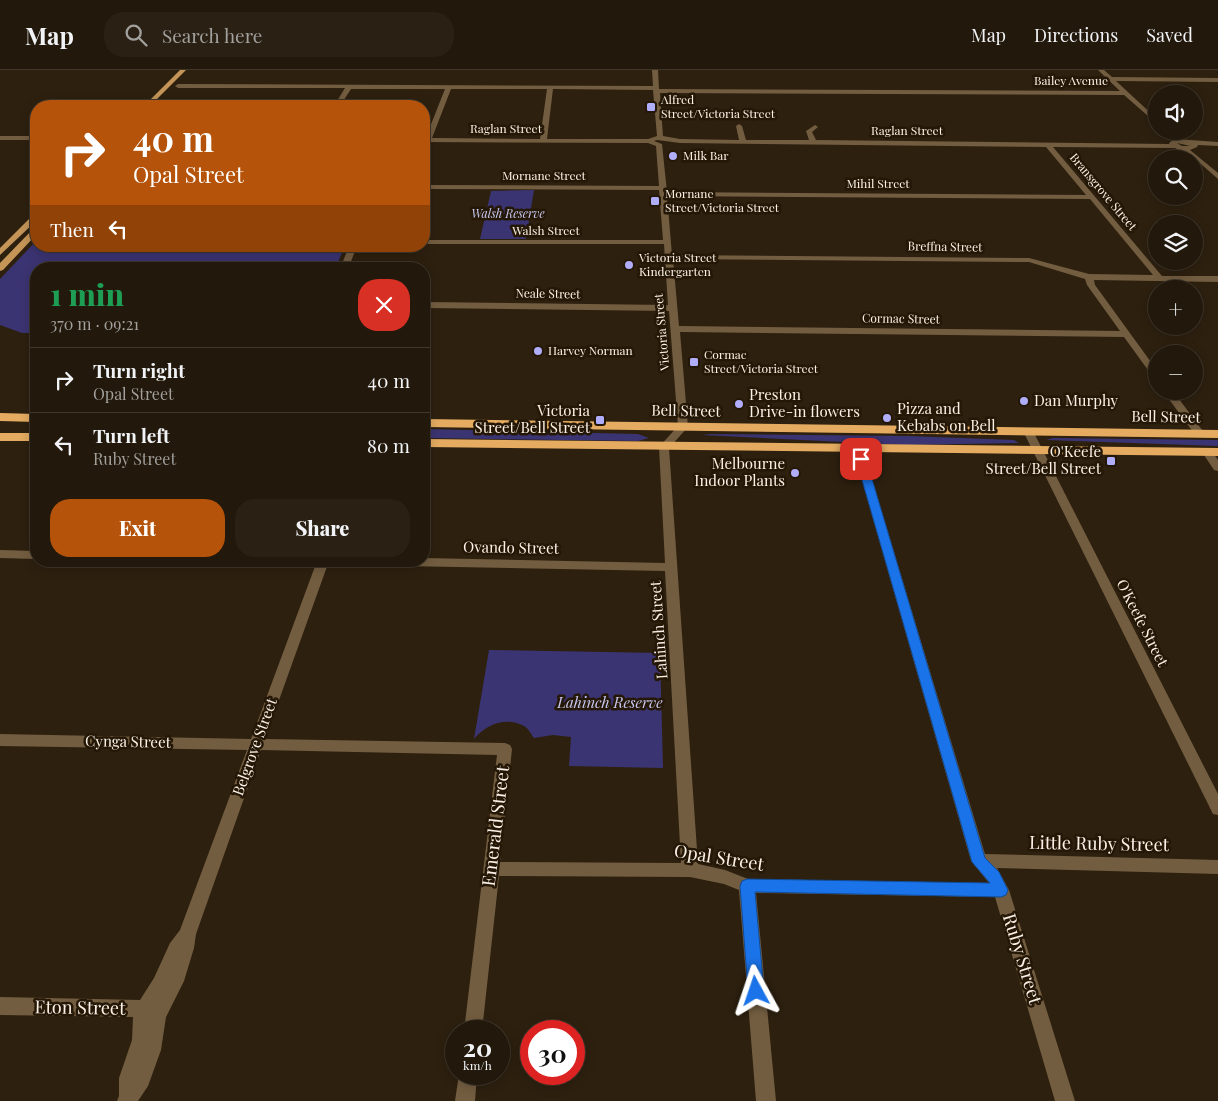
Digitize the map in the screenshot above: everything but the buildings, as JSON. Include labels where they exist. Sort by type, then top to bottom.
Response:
[{"type":"highway","points":[[0,417],[30,418]]},
{"type":"highway","points":[[14,417],[30,427]]},
{"type":"highway","name":"Bell Street","points":[[430,423],[1218,434]]},
{"type":"highway","points":[[0,437],[30,437]]},
{"type":"highway","points":[[430,444],[1212,452]]},
{"type":"main road","points":[[153,100],[183,70]]},
{"type":"main road","points":[[172,92],[188,75]]},
{"type":"main road","points":[[0,253],[30,223]]},
{"type":"main road","points":[[0,268],[30,237]]},
{"type":"street","name":"Victoria Street","points":[[655,70],[659,141],[683,427]]},
{"type":"street","points":[[1101,70],[1148,114]]},
{"type":"street","points":[[1206,71],[1218,80]]},
{"type":"street","points":[[1111,79],[1218,80]]},
{"type":"street","name":"Bailey Avenue","points":[[178,86],[550,87],[1126,93]]},
{"type":"street","points":[[341,100],[349,86]]},
{"type":"street","points":[[430,131],[449,87]]},
{"type":"street","points":[[543,140],[550,87]]},
{"type":"street","points":[[739,126],[743,142]]},
{"type":"street","points":[[813,142],[810,131],[815,127]]},
{"type":"street","points":[[0,138],[30,138]]},
{"type":"street","name":"Raglan Street","points":[[430,140],[659,141],[667,144],[670,141],[1218,145]]},
{"type":"street","name":"Bransgrove Street","points":[[1047,144],[1160,278]]},
{"type":"street","points":[[1183,145],[1218,176]]},
{"type":"street","name":"Mornane Street","points":[[430,187],[664,191]]},
{"type":"street","name":"Mihil Street","points":[[664,191],[1092,197]]},
{"type":"street","name":"Walsh Street","points":[[430,242],[668,242]]},
{"type":"street","name":"Breffna Street","points":[[669,257],[1032,260],[1089,277],[1218,279]]},
{"type":"street","points":[[1089,277],[1091,285],[1148,364]]},
{"type":"street","name":"Neale Street","points":[[430,306],[673,308]]},
{"type":"street","name":"Cormac Street","points":[[675,329],[1126,334]]},
{"type":"street","points":[[1175,400],[1200,434]]},
{"type":"street","points":[[664,447],[683,427]]},
{"type":"street","name":"O'Keefe Street","points":[[1028,431],[1218,809]]},
{"type":"street","name":"Lahinch Street","points":[[664,447],[690,870]]},
{"type":"street","name":"Ruby Street","points":[[858,449],[979,862],[994,876],[1001,890],[1065,1101]]},
{"type":"street","points":[[1212,452],[1218,468]]},
{"type":"street","points":[[0,554],[30,555]]},
{"type":"street","name":"Ovando Street","points":[[430,562],[671,567]]},
{"type":"street","name":"Belgrove Street","points":[[128,1098],[141,1079],[152,1050],[152,1009],[175,981],[185,948],[187,934],[321,567]]},
{"type":"street","name":"Cynga Street","points":[[0,740],[256,744]]},
{"type":"street","name":"Emerald Street","points":[[256,744],[505,749],[474,1020]]},
{"type":"street","name":"Little Ruby Street","points":[[979,862],[1218,867]]},
{"type":"street","name":"Opal Street","points":[[491,869],[690,870],[725,877],[747,886],[1001,890]]},
{"type":"street","points":[[747,886],[766,1101]]},
{"type":"street","name":"Eton Street","points":[[0,1006],[152,1009]]},
{"type":"street","points":[[465,1101],[467,1085]]},
{"type":"green space","name":"Walsh Reserve","points":[[534,190],[526,239],[480,239],[491,191]]},
{"type":"green space","points":[[30,247],[30,252],[342,252],[338,262],[30,262],[30,333],[22,333],[0,325],[0,279]]},
{"type":"green space","points":[[430,429],[638,434],[649,438],[638,441],[430,438]]},
{"type":"green space","points":[[702,435],[909,436],[1014,440],[1019,443],[904,445]]},
{"type":"green space","points":[[1053,438],[1218,440],[1218,446],[1046,440]]},
{"type":"green space","name":"Lahinch Reserve","points":[[489,650],[660,653],[663,768],[569,766],[571,737],[553,735],[534,738],[525,727],[517,723],[503,722],[490,726],[474,739]]},
{"type":"place","name":"Alfred Street/Victoria Street","points":[[651,107]]},
{"type":"place","name":"Milk Bar","points":[[673,156]]},
{"type":"place","name":"Mornane Street/Victoria Street","points":[[655,201]]},
{"type":"place","name":"Victoria Street Kindergarten","points":[[629,265]]},
{"type":"place","name":"Harvey Norman","points":[[538,351]]},
{"type":"place","name":"Cormac Street/Victoria Street","points":[[694,362]]},
{"type":"place","name":"Dan Murphy","points":[[1024,401]]},
{"type":"place","name":"Preston Drive-in flowers","points":[[739,404]]},
{"type":"place","name":"Pizza and Kebabs on Bell","points":[[887,418]]},
{"type":"place","name":"Victoria Street/Bell Street","points":[[600,420]]},
{"type":"place","name":"O'Keefe Street/Bell Street","points":[[1111,461]]},
{"type":"place","name":"Melbourne Indoor Plants","points":[[795,473]]},
{"type":"route","points":[[756,991],[747,886],[1001,890],[994,876],[979,862],[861,459]]}]
